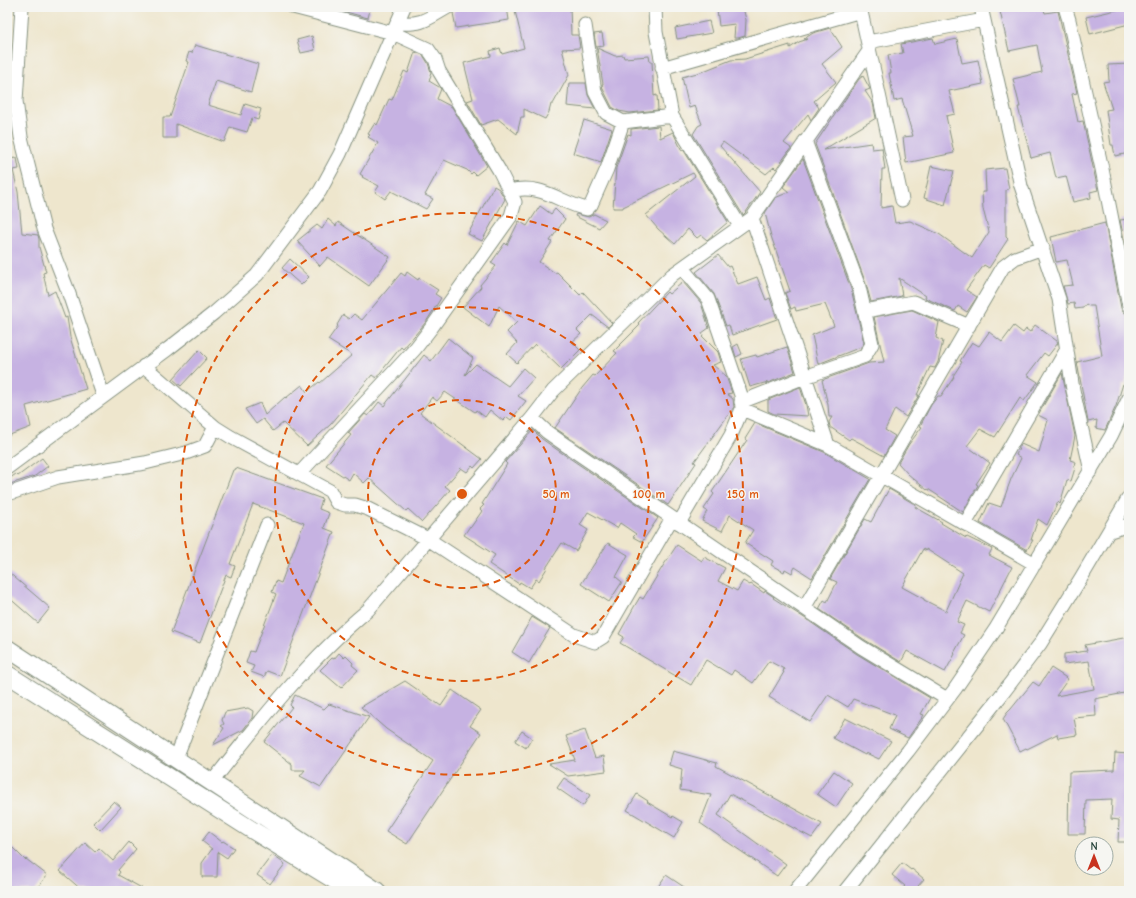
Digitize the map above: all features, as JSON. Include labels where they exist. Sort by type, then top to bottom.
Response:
[{"type":"main road","points":[[7,648],[29,661],[377,891]]},
{"type":"main road","points":[[11,676],[242,824],[352,891]]},
{"type":"street","points":[[22,7],[16,101],[21,138],[44,229],[68,291],[103,395]]},
{"type":"street","points":[[293,7],[396,28],[428,49],[435,59],[439,71],[499,170],[514,202],[511,216],[432,328],[415,349],[299,474]]},
{"type":"street","points":[[7,468],[214,313],[256,275],[320,191],[340,154],[404,7]]},
{"type":"street","points":[[396,28],[424,21],[448,7]]},
{"type":"street","points":[[655,7],[656,32],[672,116],[740,226]]},
{"type":"street","points":[[981,7],[1021,186],[1059,299],[1073,390],[1091,471]]},
{"type":"street","points":[[1065,7],[1102,169],[1129,306]]},
{"type":"street","points":[[662,68],[861,9],[902,200]]},
{"type":"street","points":[[212,782],[262,717],[341,632],[368,610],[532,418],[553,391],[672,274],[752,218],[869,46],[984,20]]},
{"type":"street","points":[[585,25],[595,92],[606,113],[623,122],[672,116]]},
{"type":"street","points":[[509,191],[521,188],[532,189],[587,209],[591,205],[607,169],[623,122]]},
{"type":"street","points":[[742,405],[805,377],[865,356],[872,344],[859,287],[805,141]]},
{"type":"street","points":[[752,218],[828,445]]},
{"type":"street","points":[[804,608],[1003,267],[1015,258],[1042,248]]},
{"type":"street","points":[[144,366],[215,427],[330,491],[336,502],[368,509],[428,539],[574,635],[595,642],[603,637],[675,520],[731,435],[742,405],[741,395],[708,299],[682,268]]},
{"type":"street","points":[[865,311],[913,302],[969,326]]},
{"type":"street","points":[[965,524],[1067,349]]},
{"type":"street","points":[[795,891],[908,751],[947,699],[995,630],[1091,471],[1111,436],[1129,398]]},
{"type":"street","points":[[742,405],[828,445],[1035,564]]},
{"type":"street","points":[[532,418],[558,440],[861,647],[947,699]]},
{"type":"street","points":[[7,493],[58,477],[145,463],[186,453],[205,446],[215,427]]},
{"type":"street","points":[[845,891],[999,698],[1040,644],[1110,531],[1129,497]]},
{"type":"street","points":[[176,758],[267,524]]},
{"type":"street","points":[[1110,531],[1129,525]]},
{"type":"building","points":[[328,7],[358,7],[370,10],[368,18]]},
{"type":"building","points":[[456,7],[507,7],[509,20],[456,28],[453,13]]},
{"type":"building","points":[[529,7],[570,7],[571,35],[578,35],[580,48],[562,49],[569,75],[553,104],[551,104],[545,119],[524,109],[524,117],[521,117],[517,134],[498,119],[481,125],[467,101],[473,99],[464,63],[491,56],[490,51],[500,48],[502,54],[524,48],[515,11]]},
{"type":"building","points":[[743,7],[746,20],[745,36],[738,38],[734,38],[735,24],[719,26],[717,9]]},
{"type":"building","points":[[999,7],[1043,7],[1045,13],[1058,11],[1077,93],[1072,94],[1078,122],[1083,121],[1098,190],[1090,192],[1091,198],[1073,202],[1066,176],[1056,178],[1050,153],[1031,158],[1018,107],[1020,107],[1013,79],[1042,72],[1037,45],[1009,51]]},
{"type":"building","points":[[1129,7],[1129,24],[1090,34],[1086,17]]},
{"type":"building","points":[[709,21],[712,33],[677,39],[675,28]]},
{"type":"building","points":[[830,28],[842,47],[822,64],[836,82],[814,101],[819,108],[811,120],[808,114],[784,143],[791,148],[776,169],[774,167],[766,174],[723,142],[720,146],[760,192],[743,215],[693,134],[698,126],[702,124],[695,106],[689,108],[682,77],[701,72],[731,60],[745,59],[790,45],[790,48],[799,42],[808,39],[804,39],[813,33]]},
{"type":"building","points":[[602,33],[604,46],[596,47],[594,34]]},
{"type":"building","points":[[312,36],[315,50],[301,53],[297,40]]},
{"type":"building","points":[[933,38],[935,44],[957,39],[962,63],[978,60],[983,84],[949,91],[955,114],[946,116],[954,153],[906,163],[903,137],[913,136],[902,99],[894,101],[889,73],[891,73],[888,55],[903,53],[901,44]]},
{"type":"building","points":[[195,45],[258,64],[251,92],[216,81],[208,105],[241,115],[245,104],[261,109],[258,120],[252,118],[247,132],[230,127],[224,142],[176,124],[176,138],[163,138],[163,117],[170,117],[189,62],[186,61],[189,52],[192,53]]},
{"type":"building","points":[[597,48],[615,56],[623,55],[624,58],[649,56],[650,62],[652,62],[654,96],[657,95],[658,110],[630,113],[619,111],[612,107],[603,89]]},
{"type":"building","points":[[415,52],[423,55],[428,63],[431,72],[429,81],[441,89],[437,99],[452,107],[487,166],[476,175],[473,172],[471,174],[467,170],[444,160],[425,195],[433,199],[426,209],[391,191],[385,199],[375,192],[379,186],[362,177],[363,176],[360,174],[378,143],[368,137],[370,135],[368,134],[375,123],[377,125],[389,99],[392,100],[404,71],[408,73]]},
{"type":"building","points":[[1129,64],[1129,153],[1115,156],[1113,145],[1111,145],[1106,110],[1112,109],[1103,82],[1109,81],[1108,65]]},
{"type":"building","points":[[863,76],[870,89],[865,91],[873,103],[876,118],[823,150],[871,143],[872,149],[882,148],[885,169],[882,169],[881,208],[892,206],[895,223],[910,221],[939,234],[972,258],[989,232],[983,209],[982,192],[986,192],[985,170],[1005,168],[1009,189],[1006,190],[1006,237],[1008,239],[989,268],[984,265],[966,290],[977,297],[967,312],[958,306],[955,311],[925,298],[926,296],[899,278],[902,296],[871,302],[866,284],[815,144],[859,79]]},
{"type":"building","points":[[569,83],[586,83],[588,95],[595,109],[567,106]]},
{"type":"building","points":[[584,120],[612,129],[601,162],[573,153]]},
{"type":"building","points":[[659,126],[660,138],[673,132],[682,151],[683,149],[728,222],[707,240],[701,235],[697,238],[688,229],[675,244],[658,229],[646,215],[695,176],[693,173],[623,208],[613,208],[616,168],[628,134],[631,135],[631,129]]},
{"type":"building","points":[[17,158],[19,169],[13,170],[18,192],[22,233],[38,235],[39,247],[46,272],[43,273],[48,295],[55,291],[65,318],[67,317],[70,337],[86,389],[26,406],[31,427],[7,436],[7,159]]},
{"type":"building","points":[[803,159],[851,289],[864,343],[861,347],[818,364],[812,335],[834,326],[825,304],[796,311],[795,307],[791,309],[785,293],[790,291],[771,236],[765,213],[775,198],[789,192],[783,187]]},
{"type":"building","points":[[931,166],[954,171],[945,205],[924,198]]},
{"type":"building","points":[[494,186],[499,189],[505,199],[482,241],[468,234]]},
{"type":"building","points":[[540,206],[551,214],[555,209],[565,219],[550,241],[552,242],[539,262],[555,273],[557,272],[580,295],[583,292],[612,323],[608,327],[592,315],[577,330],[581,334],[572,342],[580,350],[561,369],[535,344],[517,363],[507,354],[517,343],[507,332],[517,322],[499,306],[489,327],[463,307],[481,287],[480,285],[496,266],[491,263],[505,243],[507,245],[519,221],[527,226]]},
{"type":"building","points":[[576,214],[589,217],[594,214],[606,220],[599,228],[575,216]]},
{"type":"building","points":[[328,219],[336,226],[338,222],[390,257],[369,286],[328,257],[320,266],[297,241],[317,225],[322,229]]},
{"type":"building","points":[[1129,219],[1129,249],[1126,249],[1120,220]]},
{"type":"building","points":[[1105,223],[1121,308],[1123,312],[1127,314],[1129,326],[1129,367],[1125,385],[1123,384],[1116,406],[1105,430],[1096,428],[1097,420],[1088,422],[1077,362],[1102,356],[1094,306],[1089,306],[1086,304],[1083,308],[1075,309],[1074,303],[1068,304],[1063,286],[1073,285],[1067,260],[1056,262],[1051,237]]},
{"type":"building","points":[[718,255],[728,267],[730,266],[738,284],[757,277],[766,300],[770,298],[777,319],[732,335],[729,325],[726,326],[714,294],[696,272]]},
{"type":"building","points":[[290,259],[309,277],[301,285],[282,268]]},
{"type":"building","points":[[407,272],[418,280],[419,278],[438,290],[435,294],[441,298],[426,322],[403,349],[401,347],[376,378],[372,375],[331,424],[307,446],[283,423],[273,431],[263,419],[256,424],[245,409],[260,403],[265,415],[285,397],[286,398],[302,385],[307,392],[319,382],[320,383],[352,355],[328,340],[338,326],[337,325],[343,315],[349,319],[354,314],[362,320],[401,273],[405,276]]},
{"type":"building","points":[[683,282],[701,303],[709,328],[702,333],[702,336],[718,352],[721,362],[713,365],[726,376],[732,393],[727,394],[733,399],[734,407],[694,462],[696,463],[668,505],[555,428],[582,388],[593,375],[595,376],[617,353],[614,351],[640,325],[638,323],[667,292],[669,294]]},
{"type":"building","points":[[912,310],[939,322],[936,338],[943,341],[938,362],[935,368],[930,367],[917,395],[919,395],[906,417],[895,409],[885,430],[895,436],[884,456],[851,438],[849,440],[830,427],[829,422],[832,417],[829,417],[828,405],[822,380],[869,363],[884,362],[874,317]]},
{"type":"building","points":[[1035,325],[1058,343],[1048,356],[1044,353],[1027,375],[1038,382],[1024,401],[1020,398],[995,437],[980,429],[967,446],[990,463],[976,484],[978,485],[963,512],[928,489],[927,490],[908,474],[898,463],[909,444],[922,427],[920,426],[931,405],[938,396],[941,396],[954,377],[953,376],[962,362],[960,361],[972,342],[979,346],[989,332],[1002,342],[1014,326],[1023,333],[1026,329],[1030,332]]},
{"type":"building","points":[[448,338],[473,358],[465,375],[476,364],[508,386],[523,368],[534,378],[518,396],[526,401],[511,420],[507,417],[503,421],[490,410],[485,417],[445,392],[437,401],[432,397],[420,413],[482,459],[474,468],[472,466],[467,472],[461,468],[445,486],[450,490],[422,522],[408,509],[406,511],[369,478],[364,483],[353,473],[349,480],[326,465],[351,435],[348,433],[365,414],[368,416],[379,402],[384,406],[424,355],[431,361]]},
{"type":"building","points":[[738,344],[742,354],[736,357],[733,347]]},
{"type":"building","points":[[787,347],[795,372],[768,383],[750,387],[741,359],[756,355],[757,357]]},
{"type":"building","points":[[199,350],[207,358],[181,386],[173,379]]},
{"type":"building","points":[[1062,373],[1075,436],[1070,460],[1076,462],[1075,468],[1071,481],[1067,480],[1060,504],[1058,502],[1047,525],[1038,519],[1031,540],[1033,540],[1027,550],[980,523],[989,503],[1001,507],[1011,479],[1021,458],[1016,455],[1021,444],[1039,452],[1048,420],[1038,415]]},
{"type":"building","points":[[800,387],[808,416],[774,414],[768,411],[768,400]]},
{"type":"building","points":[[755,423],[824,452],[870,479],[812,578],[795,567],[792,573],[785,569],[784,572],[771,565],[773,561],[745,543],[753,530],[730,515],[722,531],[702,521],[707,511],[704,509],[714,494],[712,492],[747,440],[745,439]]},
{"type":"building","points":[[533,430],[542,439],[559,451],[658,518],[642,542],[633,537],[636,534],[620,523],[617,528],[588,512],[580,525],[588,530],[576,551],[562,543],[539,581],[536,579],[530,588],[520,582],[519,584],[489,564],[495,555],[464,535],[482,511],[480,509],[484,505],[482,504],[507,464],[505,462]]},
{"type":"building","points":[[42,458],[48,466],[35,476],[7,485],[7,480],[16,474],[18,476]]},
{"type":"building","points":[[236,468],[322,499],[319,509],[329,513],[324,528],[334,532],[280,676],[267,671],[264,677],[251,672],[254,666],[246,663],[250,651],[254,652],[276,594],[272,592],[276,581],[281,583],[304,523],[253,504],[230,564],[235,566],[231,577],[226,575],[200,643],[171,632],[233,470]]},
{"type":"building","points":[[889,489],[916,505],[915,507],[942,522],[941,523],[966,538],[967,537],[992,549],[989,555],[1012,567],[989,612],[967,601],[957,622],[964,625],[960,633],[964,635],[945,672],[907,651],[901,662],[819,609],[824,600],[827,602],[837,582],[830,579],[865,519],[871,522]],"holes":[[[923,549],[926,551],[926,549],[963,573],[946,611],[902,587]]]},
{"type":"building","points":[[608,543],[628,555],[616,577],[622,582],[609,602],[581,584]]},
{"type":"building","points":[[677,545],[702,561],[704,557],[725,568],[718,581],[737,591],[743,581],[750,585],[751,584],[764,593],[765,591],[774,597],[773,598],[857,654],[930,698],[921,714],[924,715],[908,738],[889,729],[895,715],[853,699],[848,707],[828,695],[810,722],[769,697],[784,672],[784,669],[769,661],[753,683],[734,670],[731,675],[706,660],[691,685],[620,643],[624,637],[619,634],[634,607],[640,597],[643,599]]},
{"type":"building","points":[[7,571],[50,608],[38,623],[7,596]]},
{"type":"building","points":[[532,617],[550,628],[529,663],[512,652]]},
{"type":"building","points":[[1129,637],[1129,692],[1095,699],[1096,716],[1074,718],[1077,735],[1058,738],[1057,734],[1020,751],[1003,719],[1033,682],[1039,686],[1051,668],[1068,679],[1056,696],[1094,689],[1089,661],[1064,664],[1064,654],[1087,651],[1085,645]]},
{"type":"building","points":[[339,653],[344,658],[346,656],[353,663],[352,665],[358,670],[341,688],[320,670]]},
{"type":"building","points":[[405,681],[441,706],[452,690],[481,710],[470,726],[481,733],[407,844],[386,831],[433,761],[386,729],[361,707]]},
{"type":"building","points":[[295,695],[324,709],[329,704],[369,717],[321,787],[300,776],[305,770],[292,770],[292,764],[264,742],[292,707],[290,705]]},
{"type":"building","points":[[248,708],[253,711],[252,718],[243,730],[213,745],[224,728],[221,726],[224,724],[222,720],[225,712]]},
{"type":"building","points":[[845,718],[891,741],[879,759],[866,753],[865,755],[833,738]]},
{"type":"building","points":[[585,730],[595,758],[604,756],[606,771],[568,776],[549,764],[575,760],[566,736]]},
{"type":"building","points":[[522,731],[532,738],[526,748],[515,741]]},
{"type":"building","points":[[673,751],[717,763],[716,766],[822,824],[812,838],[730,794],[718,815],[786,864],[777,876],[700,823],[711,795],[680,790],[682,769],[669,765]]},
{"type":"building","points":[[1115,753],[1129,754],[1129,842],[1118,842],[1119,820],[1111,819],[1112,799],[1086,800],[1085,834],[1068,834],[1069,772],[1114,770]]},
{"type":"building","points":[[834,771],[852,783],[836,807],[817,794]]},
{"type":"building","points":[[564,778],[590,795],[583,806],[557,788]]},
{"type":"building","points":[[637,794],[648,801],[647,802],[683,822],[674,838],[627,810]]},
{"type":"building","points":[[114,801],[121,807],[100,830],[93,823]]},
{"type":"building","points":[[209,832],[222,842],[223,841],[234,848],[227,858],[218,852],[217,877],[202,877],[202,863],[212,849],[202,841]]},
{"type":"building","points":[[129,842],[136,849],[118,870],[120,872],[118,875],[147,891],[83,891],[60,871],[85,843],[95,852],[99,848],[113,861]]},
{"type":"building","points":[[13,848],[25,860],[26,859],[47,875],[35,891],[7,891],[7,854]]},
{"type":"building","points":[[272,855],[285,864],[270,884],[257,875]]},
{"type":"building","points":[[902,863],[924,879],[918,886],[923,891],[900,891],[905,886],[892,875]]},
{"type":"building","points":[[666,875],[690,891],[655,891]]}]
